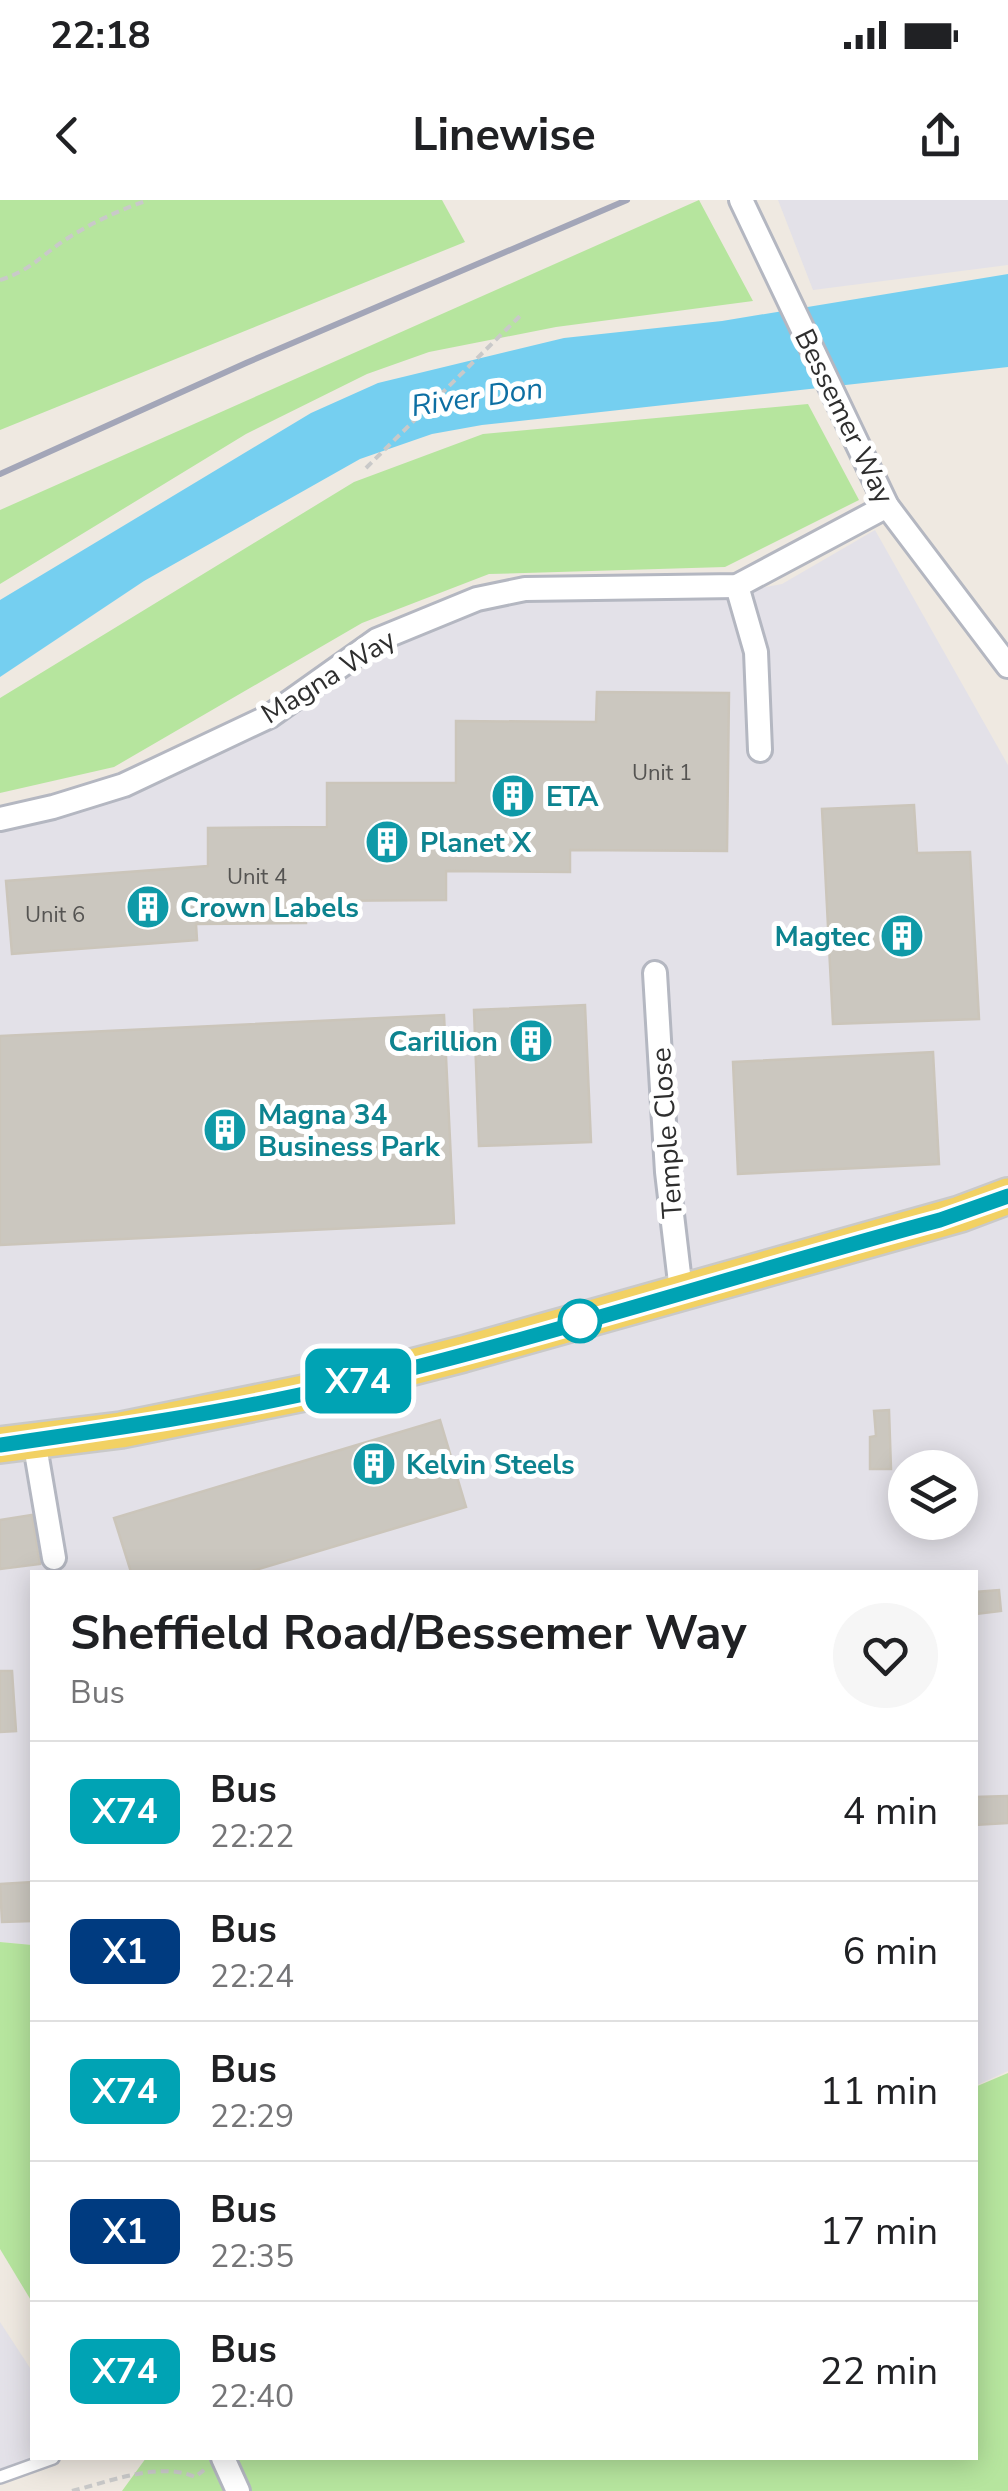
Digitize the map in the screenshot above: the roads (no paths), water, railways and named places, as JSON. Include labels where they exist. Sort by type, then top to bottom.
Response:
[{"type":"main road","points":[[17,1443],[122,1430],[334,1387],[960,1214],[1008,1196]]},
{"type":"street","name":"Bessemer Way","points":[[740,200],[887,506],[1008,666]]},
{"type":"street","name":"Magna Way","points":[[0,819],[124,785],[270,716],[377,640],[477,598],[525,589],[737,586],[887,506]]},
{"type":"street","points":[[737,586],[756,652],[760,750]]},
{"type":"street","name":"Temple Close","points":[[655,973],[667,1172],[681,1291]]},
{"type":"street","points":[[17,1443],[54,1558]]},
{"type":"street","points":[[215,2462],[238,2491]]},
{"type":"lane","points":[[0,2477],[47,2460]]},
{"type":"water","name":"River Don","points":[[1008,274],[1008,367],[482,425],[432,434],[360,459],[144,581],[0,677],[0,600],[311,413],[378,383],[564,338],[722,321]]},
{"type":"railway","points":[[0,474],[246,363],[627,200]]},
{"type":"place","name":"ETA","points":[[513,796]]},
{"type":"place","name":"Planet X","points":[[387,842]]},
{"type":"place","name":"Crown Labels","points":[[148,907]]},
{"type":"place","name":"Magtec","points":[[902,936]]},
{"type":"place","name":"Carillion","points":[[531,1041]]},
{"type":"place","name":"Magna 34 Business Park","points":[[225,1130]]},
{"type":"place","name":"Kelvin Steels","points":[[374,1464]]}]
